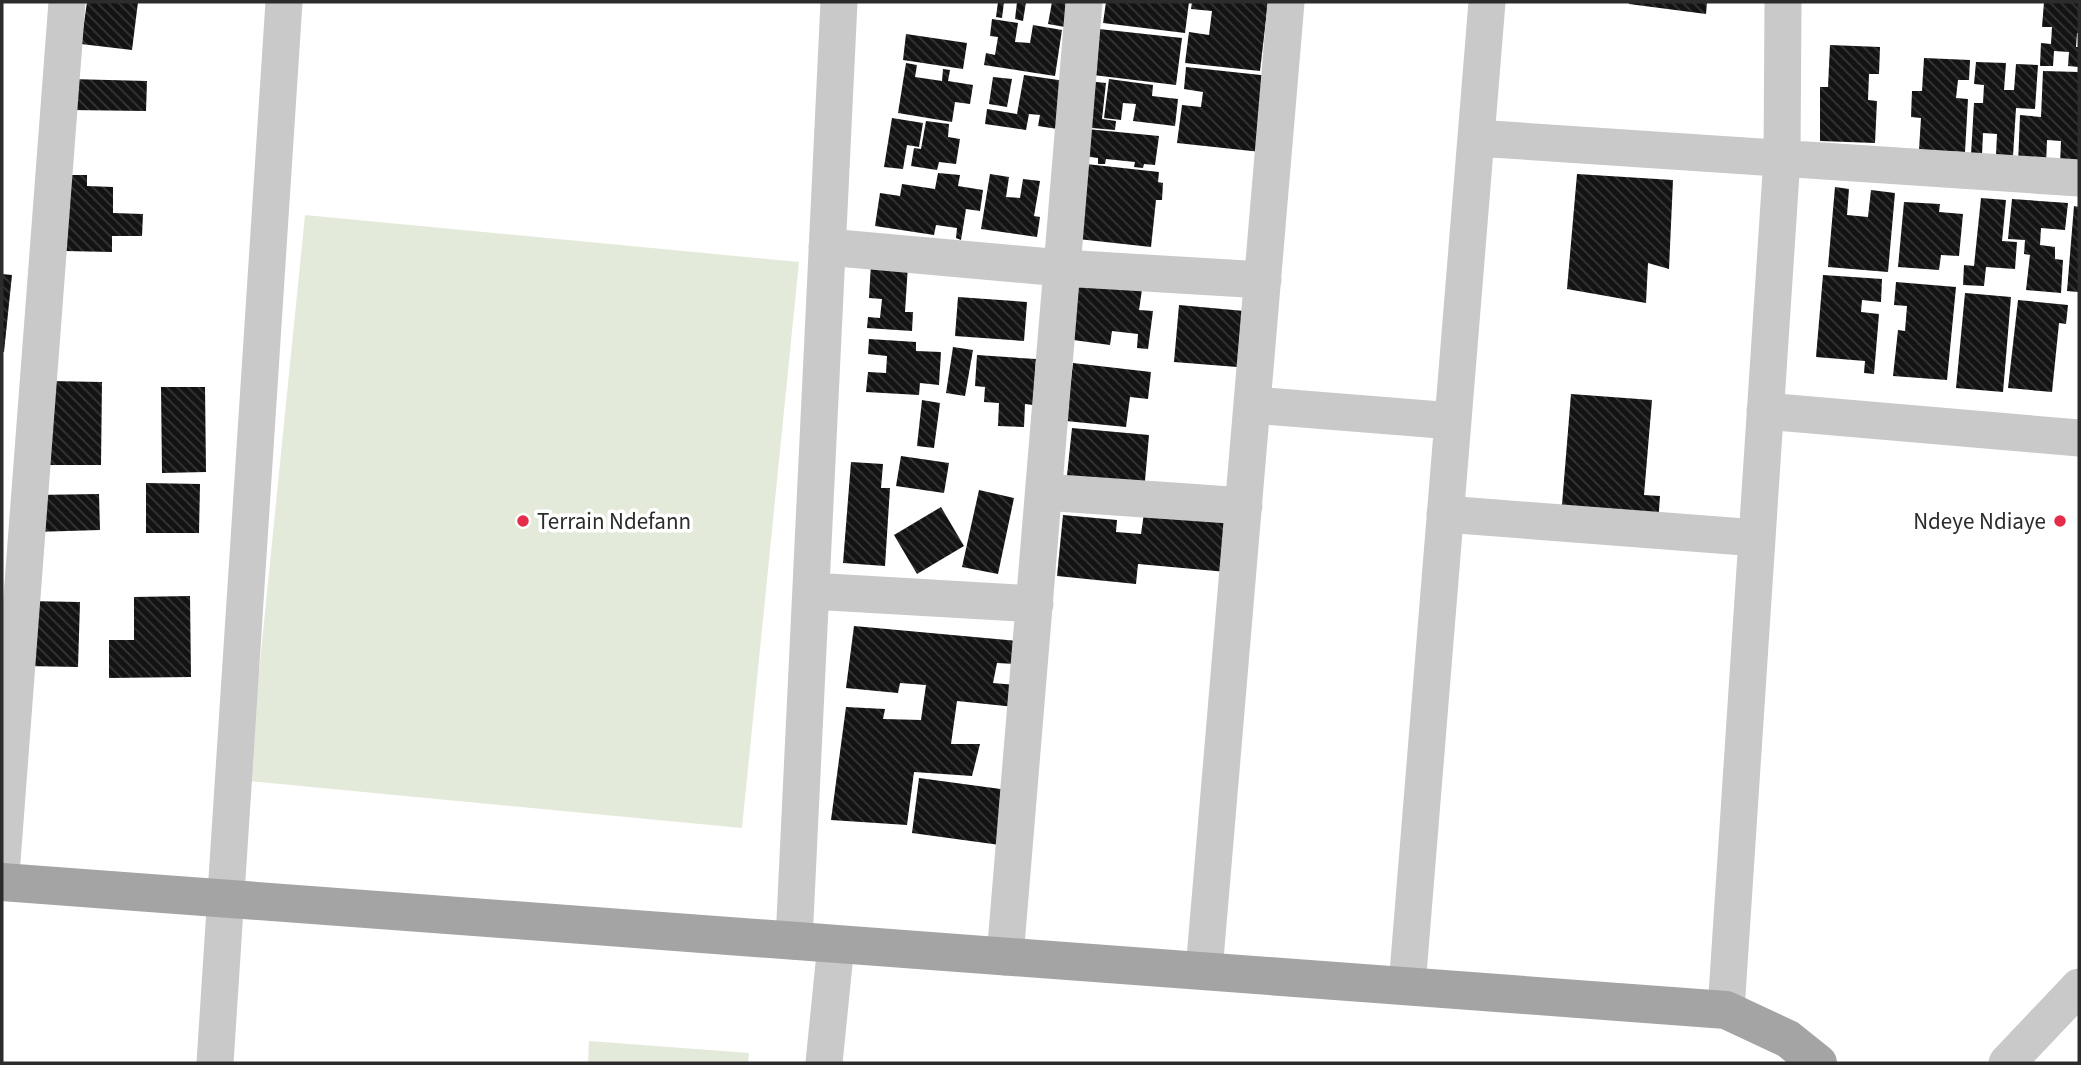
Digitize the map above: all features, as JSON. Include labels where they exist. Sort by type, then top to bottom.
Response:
[{"type":"main road","points":[[2,882],[1726,1010],[1788,1039],[1818,1063]]},
{"type":"street","points":[[2,862],[67,2]]},
{"type":"street","points":[[215,1063],[284,2]]},
{"type":"street","points":[[794,941],[839,2]]},
{"type":"street","points":[[1005,957],[1084,2]]},
{"type":"street","points":[[1204,971],[1286,2]]},
{"type":"street","points":[[1407,986],[1487,2]]},
{"type":"street","points":[[1726,1010],[1782,158],[1783,2]]},
{"type":"street","points":[[1476,138],[2079,178]]},
{"type":"street","points":[[827,247],[1062,268],[1263,280]]},
{"type":"street","points":[[1252,405],[1453,421]]},
{"type":"street","points":[[1765,411],[2079,438]]},
{"type":"street","points":[[1044,492],[1244,506]]},
{"type":"street","points":[[1445,514],[1757,538]]},
{"type":"street","points":[[811,592],[1035,604]]},
{"type":"street","points":[[824,1063],[836,944]]},
{"type":"street","points":[[2007,1063],[2079,987]]},
{"type":"green space","name":"Terrain Ndefann","points":[[305,215],[799,262],[742,828],[248,781]]},
{"type":"green space","points":[[589,1041],[749,1053],[748,1063],[588,1063]]},
{"type":"building","points":[[87,2],[138,2],[132,50],[81,44]]},
{"type":"building","points":[[998,2],[1004,2],[1002,18],[996,17]]},
{"type":"building","points":[[1017,2],[1026,2],[1023,21],[1015,19]]},
{"type":"building","points":[[1052,2],[1069,2],[1065,27],[1048,24]]},
{"type":"building","points":[[1106,2],[1189,2],[1185,33],[1103,23]]},
{"type":"building","points":[[1192,2],[1268,2],[1260,71],[1185,63],[1189,32],[1209,35],[1212,11],[1191,9]]},
{"type":"building","points":[[1629,2],[1707,2],[1706,14]]},
{"type":"building","points":[[2044,2],[2079,2],[2076,47],[2079,47],[2079,67],[2068,66],[2069,52],[2054,51],[2053,66],[2040,66],[2041,43],[2051,44],[2052,27],[2042,27]]},
{"type":"building","points":[[992,19],[1018,23],[1015,42],[1030,43],[1033,25],[1062,30],[1055,76],[984,65],[986,53],[995,55],[998,37],[990,36]]},
{"type":"building","points":[[1099,29],[1182,38],[1176,85],[1093,75]]},
{"type":"building","points":[[906,34],[967,43],[963,69],[903,60]]},
{"type":"building","points":[[1830,45],[1880,47],[1879,74],[1869,74],[1868,100],[1877,101],[1875,143],[1820,141],[1820,87],[1828,87]]},
{"type":"building","points":[[1924,58],[1970,60],[1969,80],[1958,80],[1956,98],[1968,99],[1965,152],[1919,150],[1921,118],[1911,117],[1912,91],[1922,91]]},
{"type":"building","points":[[1976,62],[2006,63],[2004,90],[2014,90],[2016,64],[2038,65],[2035,109],[2016,108],[2013,156],[1996,155],[1997,134],[1983,133],[1982,155],[1971,155],[1974,103],[1983,103],[1984,85],[1974,84]]},
{"type":"building","points":[[906,63],[917,65],[915,77],[942,81],[943,69],[950,70],[948,81],[973,85],[970,104],[955,102],[952,122],[898,113]]},
{"type":"building","points":[[1186,67],[1270,76],[1261,152],[1177,143],[1182,105],[1201,107],[1203,92],[1184,89]]},
{"type":"building","points":[[2043,71],[2079,72],[2079,167],[2060,166],[2061,141],[2047,140],[2046,165],[2018,164],[2020,115],[2041,117]]},
{"type":"building","points":[[1024,75],[1072,82],[1064,130],[1038,126],[1040,115],[1029,114],[1026,130],[985,124],[987,109],[1017,114]]},
{"type":"building","points":[[993,77],[1012,79],[1007,107],[989,104]]},
{"type":"building","points":[[70,79],[147,81],[146,111],[70,110]]},
{"type":"building","points":[[1109,79],[1153,85],[1152,96],[1178,99],[1175,126],[1133,121],[1136,104],[1123,103],[1121,120],[1104,118]]},
{"type":"building","points":[[1087,81],[1106,83],[1102,119],[1116,121],[1115,130],[1081,127]]},
{"type":"building","points":[[892,118],[923,123],[919,147],[907,145],[903,169],[884,167]]},
{"type":"building","points":[[926,121],[949,124],[948,137],[960,139],[956,164],[939,162],[937,170],[911,166],[914,148],[921,149]]},
{"type":"building","points":[[1087,129],[1159,136],[1155,165],[1134,167],[1135,162],[1106,159],[1105,164],[1098,164],[1098,158],[1083,156]]},
{"type":"building","points":[[1086,164],[1159,172],[1158,182],[1163,183],[1162,200],[1156,200],[1151,247],[1078,239]]},
{"type":"building","points":[[938,173],[960,175],[958,186],[983,190],[980,211],[966,209],[961,240],[956,238],[957,228],[936,225],[934,235],[875,226],[880,193],[900,196],[902,184],[935,189]]},
{"type":"building","points":[[990,174],[1009,177],[1006,197],[1020,198],[1023,179],[1040,181],[1034,216],[1040,217],[1037,237],[981,229]]},
{"type":"building","points":[[1577,174],[1673,180],[1669,269],[1648,263],[1646,303],[1567,289]]},
{"type":"building","points":[[65,175],[87,175],[87,186],[113,187],[113,213],[143,214],[142,236],[112,236],[112,252],[64,251]]},
{"type":"building","points":[[1835,187],[1849,189],[1847,215],[1868,217],[1871,190],[1895,193],[1888,272],[1828,267]]},
{"type":"building","points":[[1981,198],[2006,200],[2002,241],[2017,242],[2015,269],[1986,267],[1984,286],[1963,285],[1964,265],[1974,266]]},
{"type":"building","points":[[2012,199],[2068,203],[2065,230],[2041,228],[2040,245],[2055,247],[2055,259],[2063,260],[2061,293],[2026,290],[2030,255],[2024,254],[2025,240],[2008,239]]},
{"type":"building","points":[[1904,202],[1940,204],[1939,212],[1963,214],[1959,256],[1941,255],[1939,270],[1898,267]]},
{"type":"building","points":[[2074,206],[2079,207],[2078,292],[2067,291]]},
{"type":"building","points":[[871,263],[908,265],[905,312],[913,312],[912,331],[867,328],[868,317],[880,318],[882,299],[869,298]]},
{"type":"building","points":[[2,274],[12,275],[4,352],[2,352]]},
{"type":"building","points":[[1075,274],[1143,283],[1139,310],[1153,311],[1148,349],[1137,348],[1138,334],[1112,331],[1110,345],[1066,339]]},
{"type":"building","points":[[1823,275],[1882,279],[1881,302],[1862,300],[1861,312],[1879,314],[1874,374],[1864,373],[1865,361],[1816,357]]},
{"type":"building","points":[[1896,282],[1956,287],[1947,380],[1893,376],[1898,330],[1905,331],[1907,306],[1894,305]]},
{"type":"building","points":[[1965,293],[2011,297],[2003,392],[1956,388]]},
{"type":"building","points":[[958,297],[1027,302],[1024,341],[955,336]]},
{"type":"building","points":[[2018,300],[2068,305],[2066,324],[2059,323],[2052,392],[2008,388]]},
{"type":"building","points":[[1179,305],[1255,312],[1250,368],[1174,362]]},
{"type":"building","points":[[869,339],[916,342],[916,351],[941,352],[939,385],[920,383],[919,395],[866,392],[868,372],[886,373],[887,356],[868,354]]},
{"type":"building","points":[[953,347],[973,350],[965,396],[946,393]]},
{"type":"building","points":[[977,355],[1036,359],[1033,405],[1025,404],[1024,427],[998,426],[999,403],[984,402],[985,387],[975,386]]},
{"type":"building","points":[[1073,363],[1151,372],[1148,399],[1130,397],[1126,427],[1066,421]]},
{"type":"building","points":[[50,381],[102,382],[101,465],[50,465]]},
{"type":"building","points":[[161,387],[205,387],[206,472],[162,473]]},
{"type":"building","points":[[1571,394],[1652,400],[1644,495],[1660,496],[1658,524],[1561,517]]},
{"type":"building","points":[[922,400],[940,403],[934,448],[917,446]]},
{"type":"building","points":[[1072,428],[1149,435],[1144,492],[1066,485]]},
{"type":"building","points":[[901,456],[949,463],[944,493],[896,486]]},
{"type":"building","points":[[851,462],[883,464],[881,488],[890,488],[885,566],[843,563]]},
{"type":"building","points":[[146,483],[200,484],[199,533],[146,533]]},
{"type":"building","points":[[979,490],[1014,498],[998,574],[962,567]]},
{"type":"building","points":[[99,494],[100,530],[34,532],[34,495]]},
{"type":"building","points":[[941,507],[964,546],[917,574],[894,535]]},
{"type":"building","points":[[1144,513],[1233,521],[1227,572],[1138,564],[1136,584],[1057,576],[1063,515],[1117,520],[1116,532],[1141,534]]},
{"type":"building","points":[[190,596],[191,677],[109,678],[109,640],[134,640],[134,597]]},
{"type":"building","points":[[27,601],[80,602],[78,667],[25,666]]},
{"type":"building","points":[[854,626],[1018,641],[1015,664],[997,663],[993,683],[1016,685],[1015,707],[957,701],[951,744],[980,744],[972,776],[914,772],[907,825],[831,820],[846,707],[885,709],[883,719],[921,720],[926,685],[900,683],[898,693],[846,688]]},
{"type":"building","points":[[919,778],[1008,790],[1000,845],[912,833]]},
{"type":"place","name":"Terrain Ndefann","points":[[523,521]]},
{"type":"place","name":"Ndeye Ndiaye","points":[[2060,521]]}]
